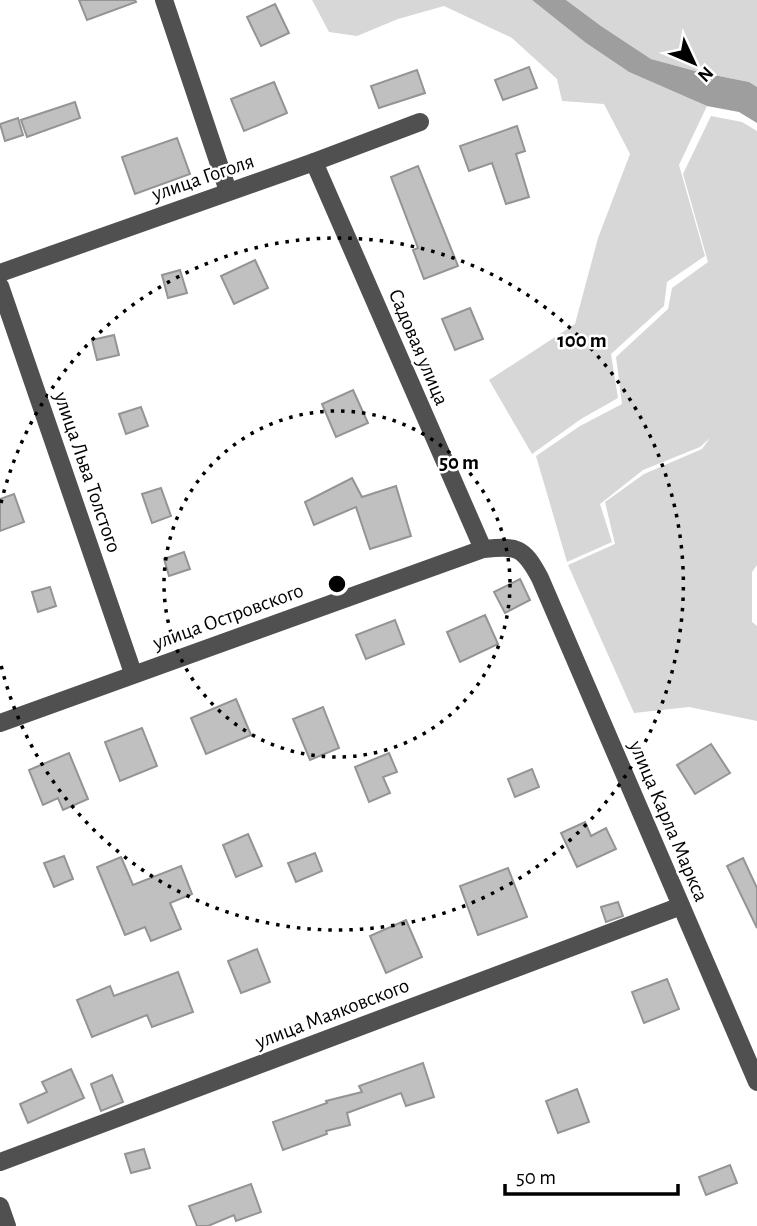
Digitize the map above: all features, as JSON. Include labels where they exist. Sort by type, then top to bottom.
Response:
[{"type":"street","points":[[164,0],[228,191]]},
{"type":"street","name":"улица Гоголя","points":[[0,273],[420,122]]},
{"type":"street","name":"Садовая улица","points":[[314,162],[483,550]]},
{"type":"street","name":"улица Льва Толстого","points":[[0,286],[133,673]]},
{"type":"street","name":"улица Островского","points":[[0,723],[133,673],[483,550],[511,547],[529,557],[540,578]]},
{"type":"street","name":"улица Карла Маркса","points":[[540,578],[757,1082]]},
{"type":"street","name":"улица Маяковского","points":[[0,1162],[681,906]]},
{"type":"street","points":[[0,1206],[7,1226]]},
{"type":"shaded area","points":[[312,0],[532,0],[586,43],[629,72],[707,106],[679,165],[705,256],[667,282],[664,306],[611,354],[618,398],[581,419],[532,454],[489,380],[575,324],[598,238],[630,154],[604,104],[562,101],[557,79],[512,38],[444,6],[398,19],[357,36],[329,32]]},
{"type":"shaded area","points":[[532,0],[566,0],[651,59],[749,82],[757,87],[757,123],[739,112],[707,106],[629,72],[586,43]]},
{"type":"shaded area","points":[[566,0],[757,0],[757,87],[749,82],[651,59]]},
{"type":"shaded area","points":[[711,116],[742,122],[757,131],[757,565],[752,572],[752,622],[757,626],[757,721],[689,707],[634,713],[568,565],[615,544],[605,502],[644,474],[702,449],[710,438],[700,447],[643,470],[600,504],[612,542],[567,562],[536,456],[580,426],[622,404],[616,357],[668,309],[672,288],[708,262],[683,174]]},
{"type":"building","points":[[79,0],[135,0],[136,2],[87,20]]},
{"type":"building","points":[[275,4],[289,33],[261,46],[247,17]]},
{"type":"building","points":[[529,67],[537,88],[503,100],[495,80]]},
{"type":"building","points":[[417,70],[425,93],[379,108],[371,86]]},
{"type":"building","points":[[274,82],[287,113],[244,131],[231,99]]},
{"type":"building","points":[[75,102],[80,118],[27,137],[21,120]]},
{"type":"building","points":[[18,118],[23,135],[5,141],[0,124]]},
{"type":"building","points":[[517,126],[525,151],[516,154],[529,197],[506,204],[492,163],[469,171],[460,146]]},
{"type":"building","points":[[177,138],[190,174],[135,194],[122,157]]},
{"type":"building","points":[[418,166],[458,266],[424,279],[413,250],[418,248],[391,177]]},
{"type":"building","points":[[255,260],[268,288],[234,304],[221,276]]},
{"type":"building","points":[[180,270],[187,293],[168,298],[162,275]]},
{"type":"building","points":[[470,308],[483,339],[455,350],[442,319]]},
{"type":"building","points":[[114,335],[119,355],[97,360],[92,340]]},
{"type":"building","points":[[353,390],[368,423],[336,437],[322,404]]},
{"type":"building","points":[[141,407],[148,426],[126,434],[119,414]]},
{"type":"building","points":[[352,478],[362,497],[396,486],[411,536],[370,549],[356,507],[314,525],[305,502]]},
{"type":"building","points":[[161,488],[171,516],[152,523],[142,494]]},
{"type":"building","points":[[14,494],[24,522],[0,531],[0,499]]},
{"type":"building","points":[[184,552],[190,569],[169,576],[164,559]]},
{"type":"building","points":[[520,579],[530,600],[505,613],[494,592]]},
{"type":"building","points":[[50,587],[56,606],[38,612],[32,592]]},
{"type":"building","points":[[485,615],[498,644],[460,662],[447,632]]},
{"type":"building","points":[[395,620],[404,644],[366,659],[356,635]]},
{"type":"building","points":[[236,699],[251,735],[206,754],[191,718]]},
{"type":"building","points":[[323,707],[339,748],[310,760],[293,719]]},
{"type":"building","points":[[142,728],[157,766],[120,781],[105,742]]},
{"type":"building","points":[[711,744],[730,773],[695,794],[677,765]]},
{"type":"building","points":[[69,753],[88,799],[63,810],[58,798],[43,805],[29,770]]},
{"type":"building","points":[[389,753],[397,772],[383,777],[390,793],[369,802],[355,767]]},
{"type":"building","points":[[532,769],[539,787],[515,797],[508,779]]},
{"type":"building","points":[[585,822],[591,836],[606,828],[616,849],[577,867],[561,833]]},
{"type":"building","points":[[248,834],[262,866],[236,877],[223,845]]},
{"type":"building","points":[[315,853],[322,871],[296,882],[288,863]]},
{"type":"building","points":[[64,856],[73,879],[54,887],[44,863]]},
{"type":"building","points":[[121,857],[133,885],[181,866],[192,894],[170,903],[181,929],[151,941],[145,927],[125,935],[97,867]]},
{"type":"building","points":[[743,858],[757,888],[757,928],[727,866]]},
{"type":"building","points":[[508,868],[527,917],[478,935],[460,886]]},
{"type":"building","points":[[618,902],[623,916],[606,922],[601,907]]},
{"type":"building","points":[[406,920],[422,957],[386,973],[370,936]]},
{"type":"building","points":[[257,949],[270,982],[241,993],[228,961]]},
{"type":"building","points":[[178,972],[193,1012],[152,1027],[147,1015],[92,1037],[77,1000],[110,986],[114,996]]},
{"type":"building","points":[[667,979],[679,1009],[644,1023],[632,992]]},
{"type":"building","points":[[423,1063],[434,1097],[406,1106],[401,1093],[347,1113],[350,1125],[326,1131],[327,1134],[283,1150],[273,1122],[327,1103],[326,1101],[362,1092],[359,1086]]},
{"type":"building","points":[[71,1069],[84,1098],[28,1123],[20,1104],[47,1092],[42,1082]]},
{"type":"building","points":[[112,1075],[123,1102],[101,1111],[91,1084]]},
{"type":"building","points":[[577,1089],[589,1122],[558,1133],[546,1101]]},
{"type":"building","points":[[144,1149],[150,1168],[131,1173],[125,1154]]},
{"type":"building","points":[[730,1165],[737,1183],[706,1195],[699,1177]]},
{"type":"building","points":[[251,1184],[261,1212],[236,1221],[234,1215],[208,1226],[197,1226],[189,1206]]}]
